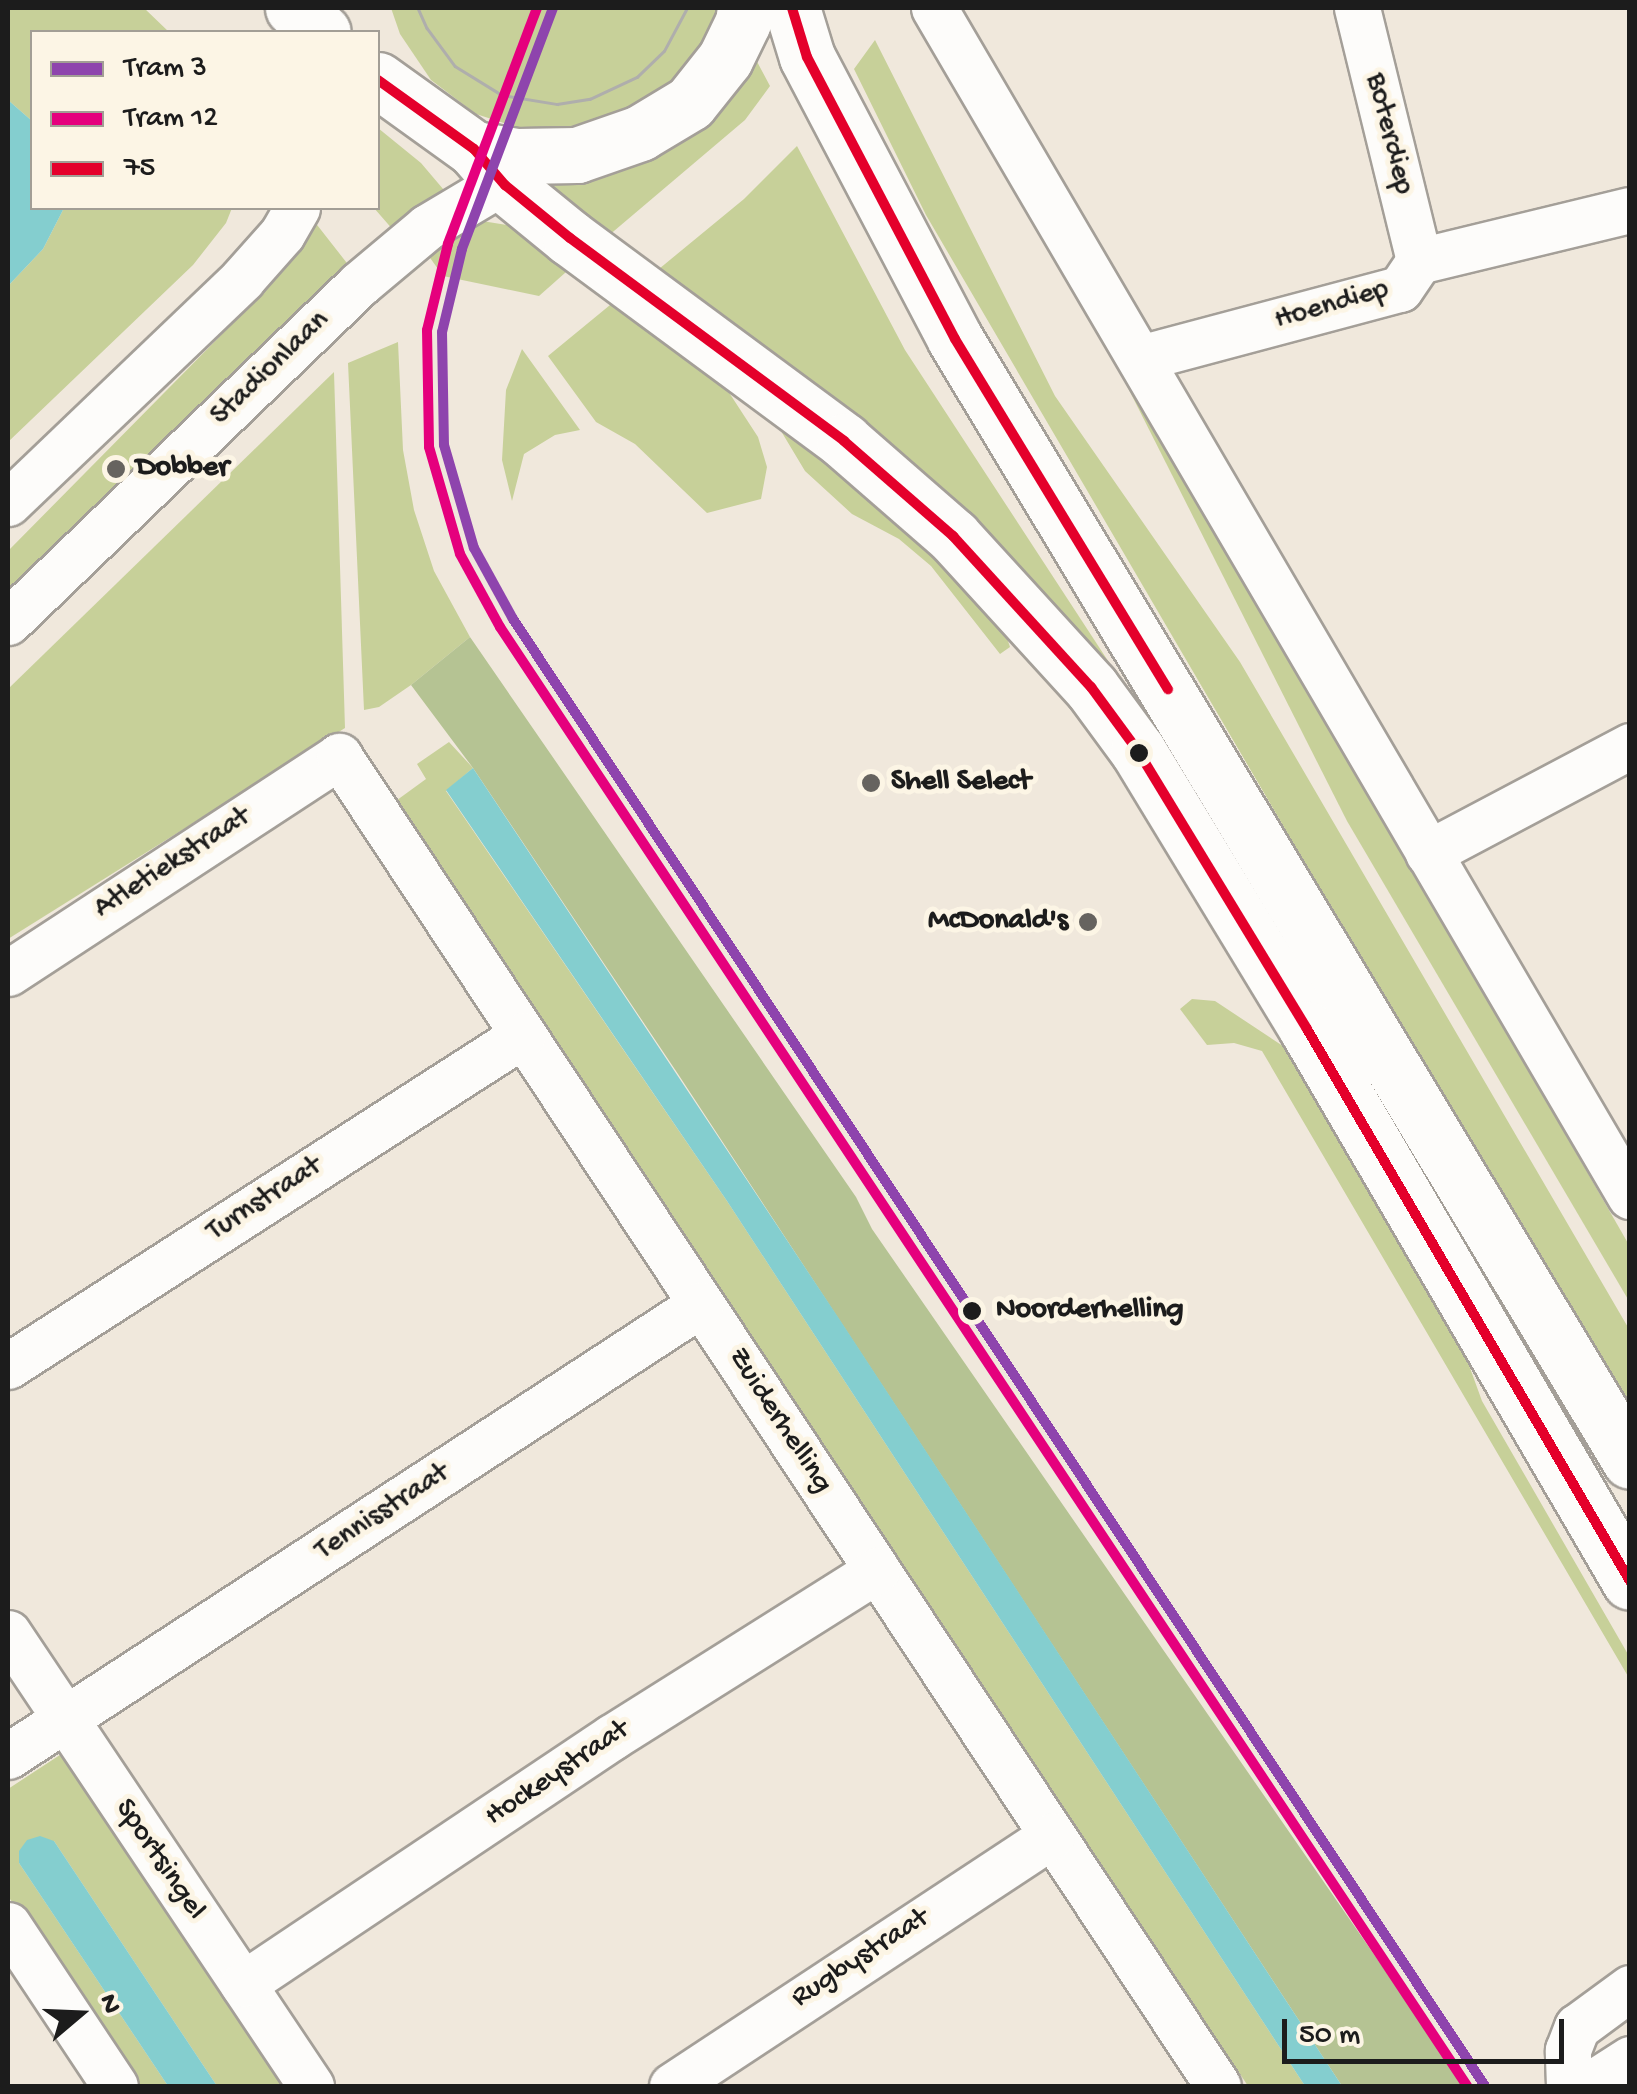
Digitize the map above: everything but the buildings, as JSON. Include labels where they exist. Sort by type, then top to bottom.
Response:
[{"type":"main road","points":[[293,8],[320,30]]},
{"type":"main road","points":[[502,180],[610,146],[666,120],[690,103],[725,59],[743,22],[744,8]]},
{"type":"main road","points":[[792,8],[806,57],[955,338],[1630,1462]]},
{"type":"main road","points":[[380,82],[502,180],[844,441],[953,536],[1091,687],[1138,750],[1307,1029],[1630,1582]]},
{"type":"street","points":[[934,8],[1630,1196]]},
{"type":"street","name":"Boterdiep","points":[[1357,8],[1420,262]]},
{"type":"street","name":"Stadionlaan","points":[[8,622],[358,285],[502,180]]},
{"type":"street","points":[[8,503],[242,279],[282,234],[296,210]]},
{"type":"street","name":"Hoendiep","points":[[1140,358],[1400,289],[1420,262],[1630,210]]},
{"type":"street","points":[[1428,853],[1630,746]]},
{"type":"street","name":"Atletiekstraat","points":[[8,974],[339,756]]},
{"type":"street","name":"Zuiderhelling","points":[[339,756],[1218,2086]]},
{"type":"street","name":"Turnstraat","points":[[8,1366],[524,1035]]},
{"type":"street","name":"Tennisstraat","points":[[8,1756],[701,1304]]},
{"type":"street","name":"Hockeystraat","points":[[243,1984],[612,1737],[877,1570]]},
{"type":"street","name":"Sportsingel","points":[[8,1633],[311,2086]]},
{"type":"street","name":"Rugbystraat","points":[[672,2086],[1052,1835]]},
{"type":"street","points":[[8,1926],[115,2086]]},
{"type":"street","points":[[1570,2086],[1568,2050],[1577,2027],[1630,1988]]},
{"type":"street","points":[[1588,2086],[1630,2059]]},
{"type":"green space","points":[[8,8],[144,8],[167,30],[30,30],[30,119],[8,100]]},
{"type":"green space","points":[[391,8],[718,8],[698,54],[661,96],[585,131],[529,131],[476,114],[431,80],[400,34]]},
{"type":"green space","points":[[875,40],[1055,396],[1240,662],[1629,1329],[1629,1417],[926,215],[854,69]]},
{"type":"green space","points":[[754,56],[770,86],[745,120],[601,242],[534,188],[609,171]]},
{"type":"green space","points":[[380,130],[421,163],[449,196],[394,231],[376,210],[380,210]]},
{"type":"green space","points":[[797,146],[905,350],[1159,739],[648,278],[744,199]]},
{"type":"green space","points":[[63,210],[231,210],[226,223],[193,265],[8,442],[8,286],[43,249]]},
{"type":"green space","points":[[314,221],[350,267],[8,591],[8,551],[238,318]]},
{"type":"green space","points":[[482,221],[526,228],[574,265],[539,296],[443,276],[428,255]]},
{"type":"green space","points":[[621,296],[682,344],[728,391],[758,437],[767,467],[761,499],[707,513],[635,444],[596,422],[548,356]]},
{"type":"green space","points":[[398,342],[403,450],[414,510],[434,571],[470,637],[411,685],[379,707],[364,710],[348,363]]},
{"type":"green space","points":[[522,349],[580,430],[555,435],[524,454],[512,501],[502,460],[506,390]]},
{"type":"green space","points":[[334,372],[345,728],[8,939],[8,689]]},
{"type":"green space","points":[[1130,374],[1629,1245],[1629,1301],[1347,821],[1124,380]]},
{"type":"green space","points":[[766,406],[998,611],[1010,647],[1000,654],[931,566],[899,539],[852,514],[805,471]]},
{"type":"green space","points":[[470,637],[856,1197],[872,1229],[1465,2086],[1342,2086],[678,1074],[473,768],[411,685]]},
{"type":"green space","points":[[449,742],[473,768],[446,791],[727,1201],[1305,2086],[1248,2086],[393,803],[426,779],[417,764]]},
{"type":"green space","points":[[1192,999],[1215,1001],[1295,1054],[1450,1313],[1482,1401],[1629,1656],[1629,1678],[1262,1051],[1234,1043],[1207,1045],[1180,1009]]},
{"type":"green space","points":[[66,1751],[288,2086],[217,2086],[54,1841],[19,1863],[168,2086],[133,2086],[8,1896],[8,1789]]},
{"type":"water","points":[[8,100],[30,119],[30,210],[63,210],[43,249],[8,286]]},
{"type":"water","points":[[473,768],[1342,2086],[1305,2086],[727,1201],[446,790]]},
{"type":"water","points":[[40,1836],[54,1841],[217,2086],[168,2086],[19,1863],[19,1851],[27,1840]]},
{"type":"tram line","points":[[418,8],[427,28],[455,66],[502,95],[557,104],[590,99],[637,77],[664,51],[687,8]]},
{"type":"tram line","name":"12","points":[[537,8],[448,244],[427,330],[429,447],[460,554],[500,627],[1467,2086]]},
{"type":"tram line","name":"3","points":[[553,8],[462,249],[442,332],[444,445],[474,548],[513,619],[1485,2086]]},
{"type":"transit line","name":"75","points":[[792,8],[807,57],[955,339],[1168,689]]},
{"type":"transit line","name":"75","points":[[380,81],[474,149],[505,185],[570,238],[844,441],[953,536],[1091,687],[1138,751],[1307,1029],[1630,1581]]},
{"type":"place","name":"Dobber","points":[[116,469]]},
{"type":"place","name":"Shell Select","points":[[871,783]]},
{"type":"place","name":"McDonald's","points":[[1088,922]]},
{"type":"place","name":"Noorderhelling","points":[[972,1311]]}]
